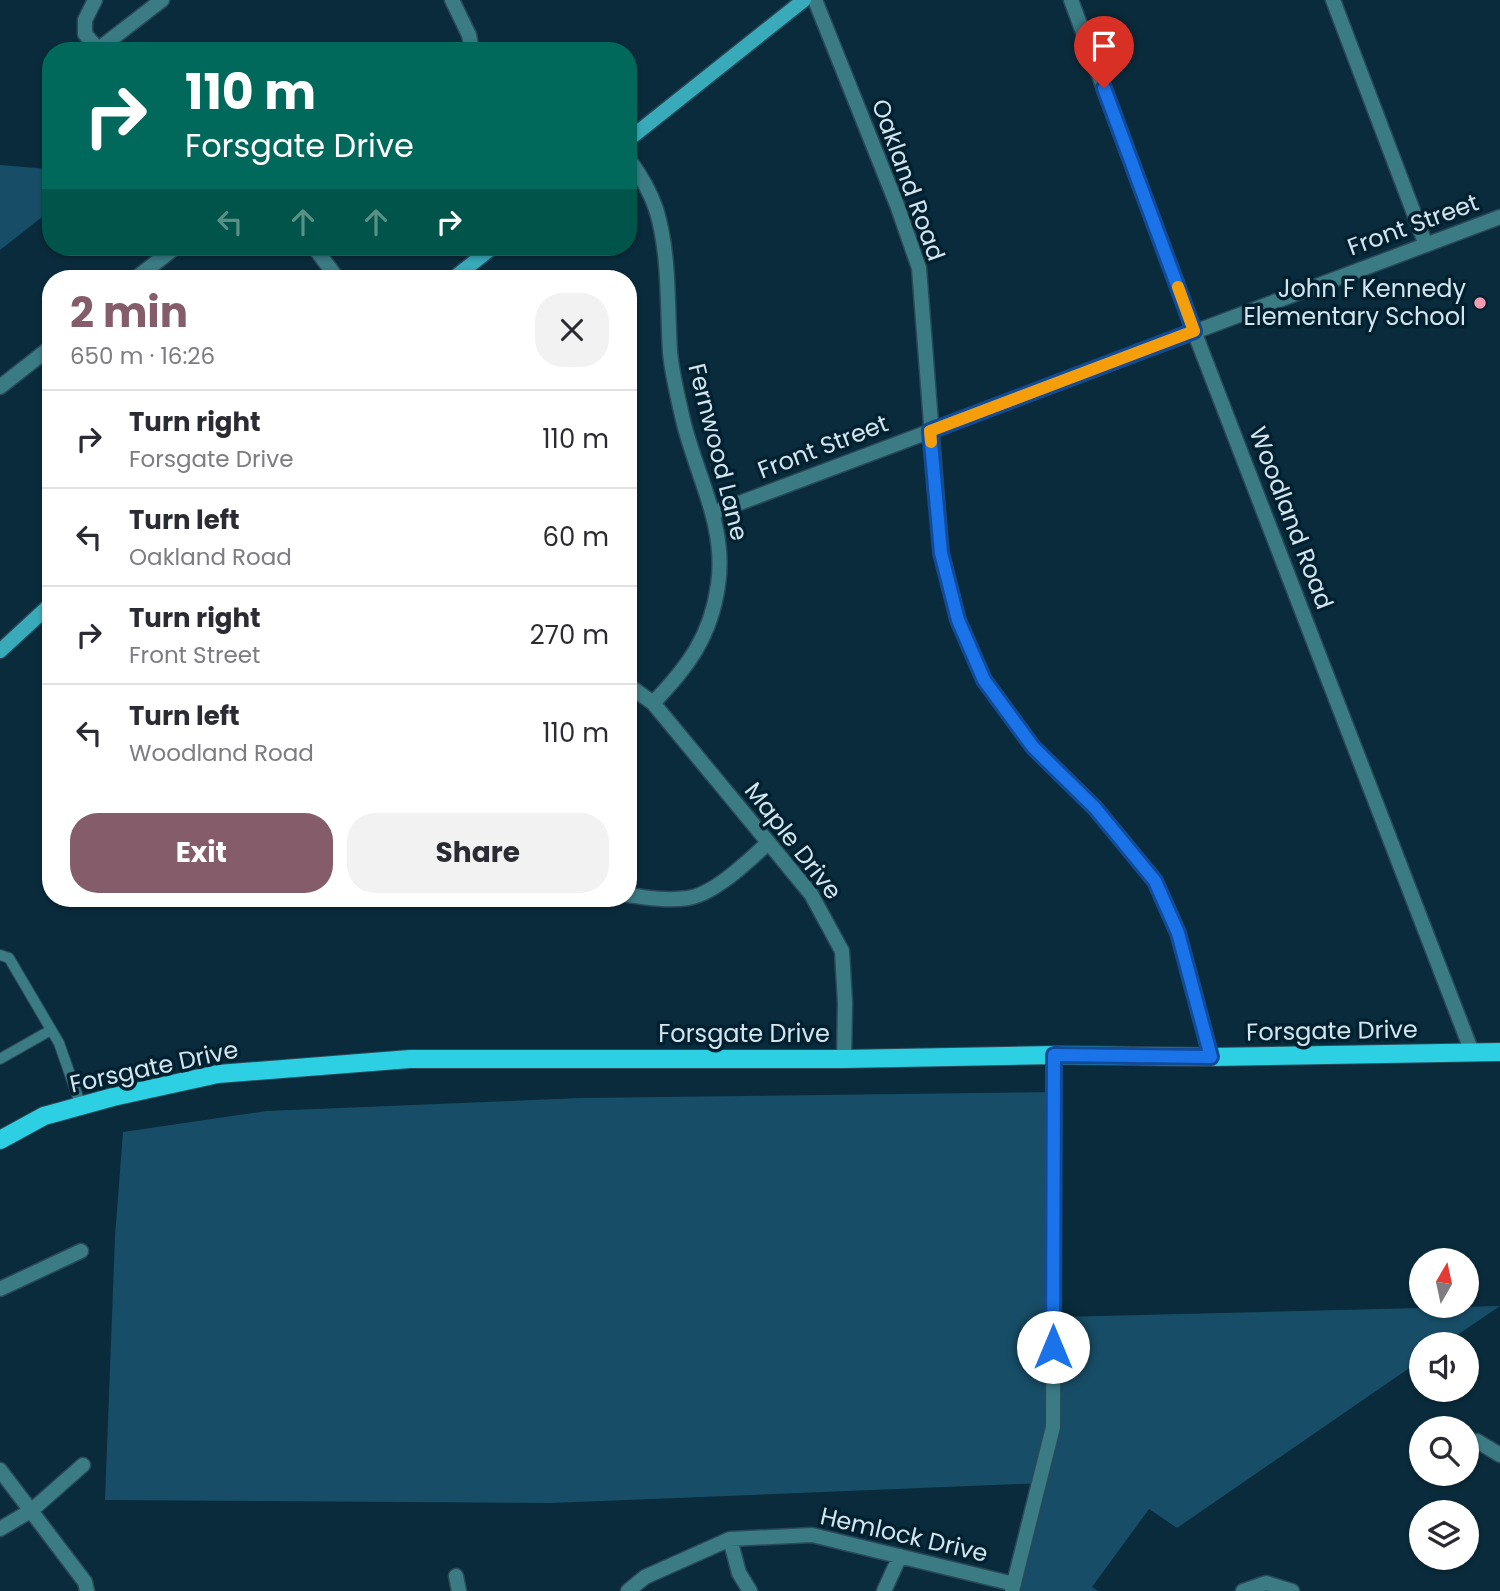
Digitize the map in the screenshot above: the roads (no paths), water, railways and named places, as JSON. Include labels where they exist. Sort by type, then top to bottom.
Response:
[{"type":"main road","name":"Forsgate Drive","points":[[0,1140],[44,1116],[218,1074],[410,1059],[844,1059],[1054,1055],[1211,1057],[1500,1052]]},
{"type":"street","points":[[91,42],[85,34],[85,20],[95,0]]},
{"type":"street","points":[[107,42],[162,0]]},
{"type":"street","points":[[452,0],[470,42]]},
{"type":"street","points":[[637,133],[804,0]]},
{"type":"street","name":"Oakland Road","points":[[815,0],[897,205],[919,268],[941,553],[958,620],[984,680],[1033,747],[1095,808],[1155,881],[1178,933],[1211,1057]]},
{"type":"street","name":"Woodland Road","points":[[1070,0],[1194,331],[1472,1052]]},
{"type":"street","points":[[1333,0],[1426,245]]},
{"type":"street","name":"Fernwood Lane","points":[[637,170],[656,208],[664,246],[671,356],[683,421],[713,513],[720,551],[719,583],[712,619],[695,653],[653,703]]},
{"type":"street","name":"Front Street","points":[[713,513],[1500,217]]},
{"type":"street","points":[[146,270],[164,256]]},
{"type":"street","points":[[320,256],[331,270]]},
{"type":"street","points":[[464,270],[482,256]]},
{"type":"street","points":[[0,387],[42,354]]},
{"type":"street","points":[[0,651],[42,612]]},
{"type":"street","name":"Maple Drive","points":[[637,691],[653,703],[811,894],[842,951],[844,1059]]},
{"type":"street","points":[[637,896],[690,898],[726,880],[768,843]]},
{"type":"street","points":[[1013,1587],[1053,1427],[1054,1055]]},
{"type":"street","points":[[0,1289],[81,1251]]},
{"type":"street","points":[[1479,1443],[1500,1455]]},
{"type":"street","points":[[0,1529],[32,1510],[83,1465]]},
{"type":"street","points":[[0,1470],[85,1583],[87,1591]]},
{"type":"street","name":"Hemlock Drive","points":[[628,1591],[645,1577],[730,1539],[812,1535],[1013,1587]]},
{"type":"street","points":[[730,1539],[739,1573],[750,1591]]},
{"type":"street","points":[[884,1591],[900,1556]]},
{"type":"street","points":[[456,1576],[459,1591]]},
{"type":"street","points":[[1243,1591],[1266,1583],[1292,1591]]},
{"type":"lane","points":[[0,955],[9,958],[59,1043],[81,1106]]},
{"type":"lane","points":[[0,1059],[51,1030]]},
{"type":"place","name":"John F Kennedy Elementary School","points":[[1480,303]]}]
